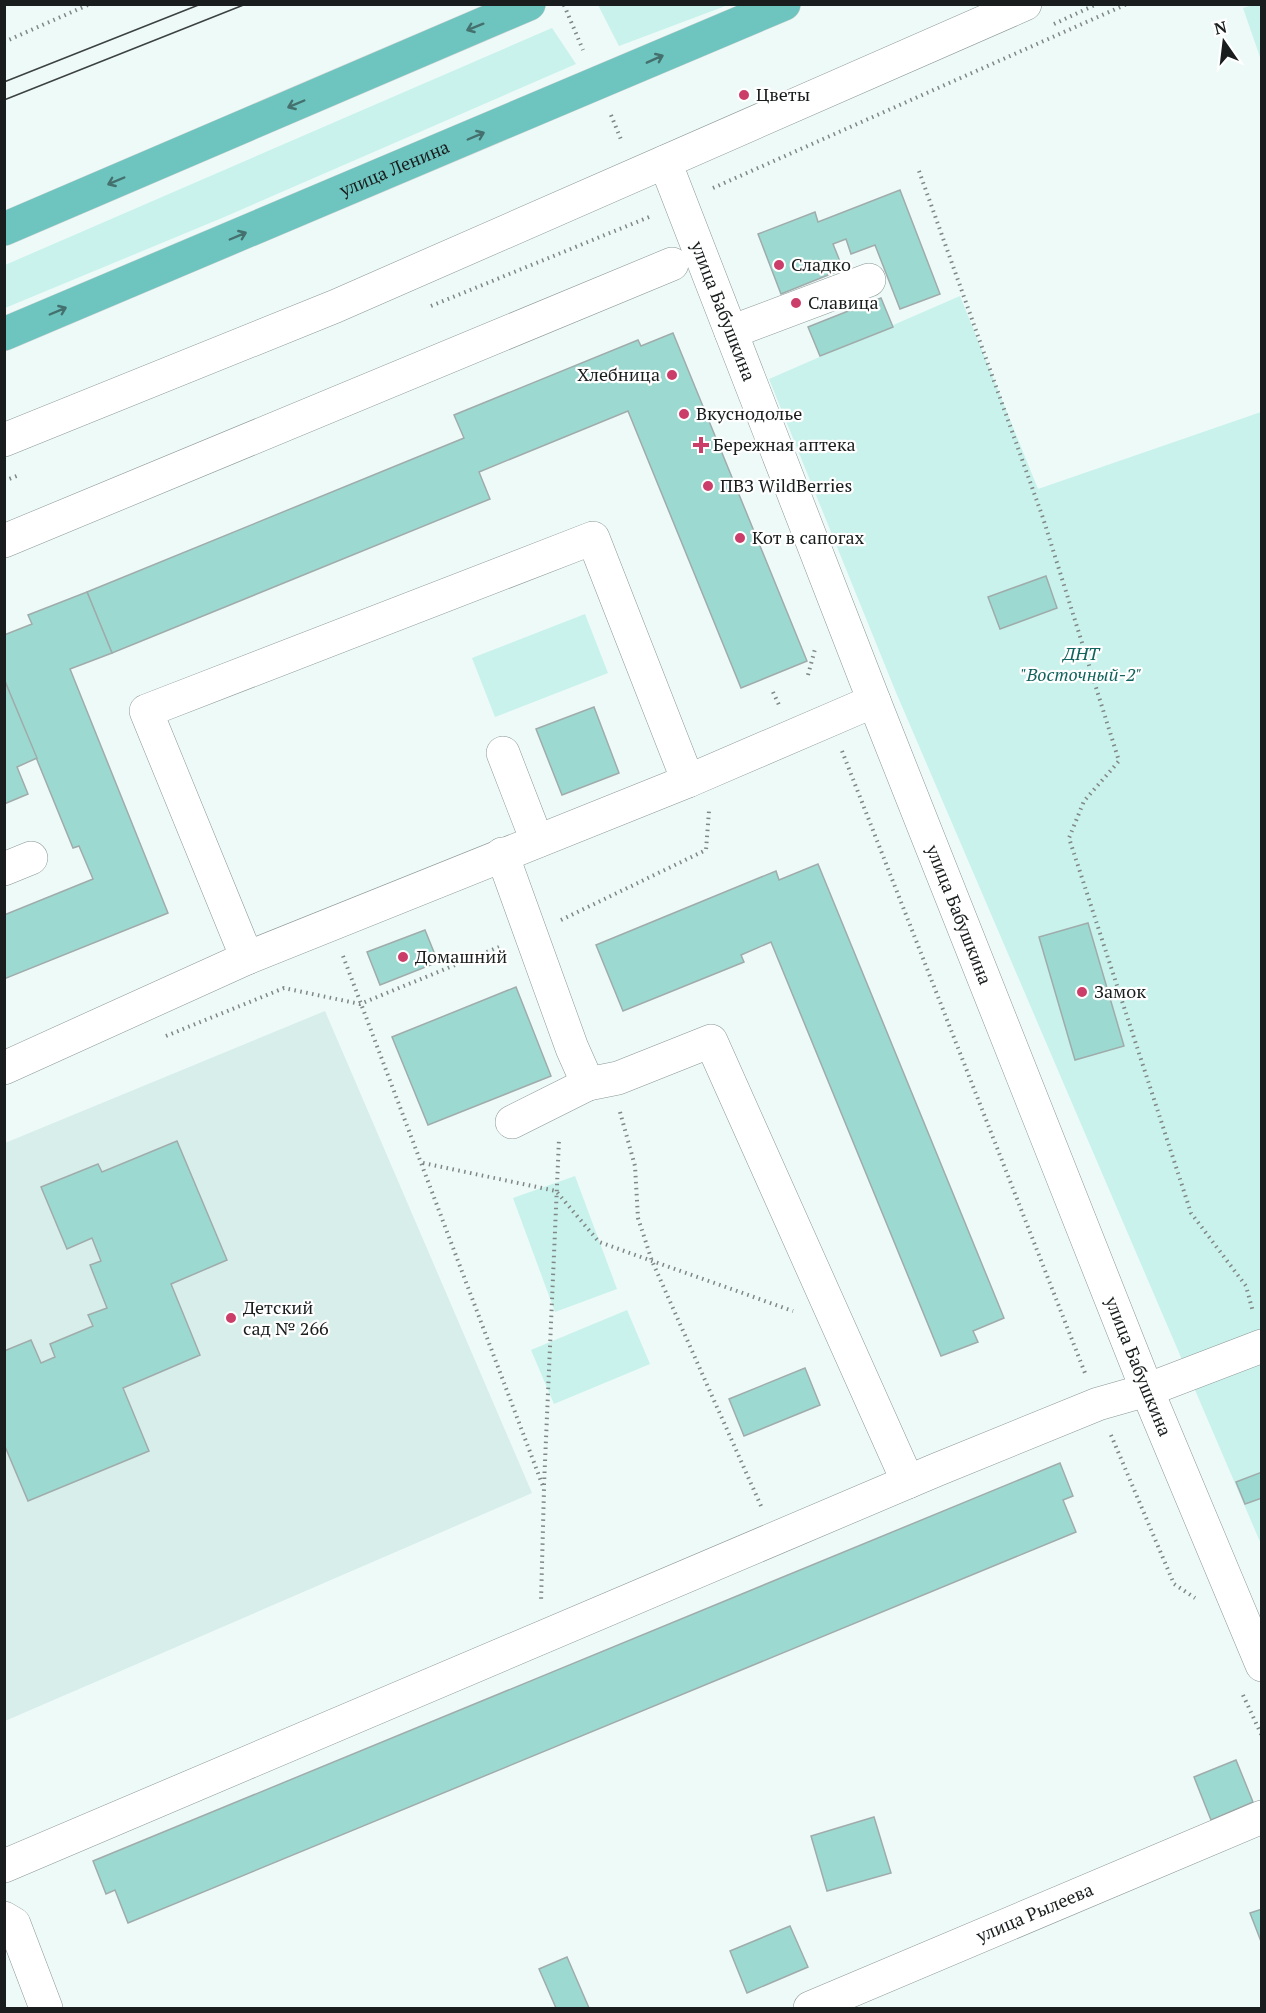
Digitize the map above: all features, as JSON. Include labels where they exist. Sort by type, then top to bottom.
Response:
[{"type":"main road","points":[[4,229],[529,4]]},
{"type":"main road","name":"улица Ленина","points":[[4,334],[784,4]]},
{"type":"street","points":[[4,440],[336,306],[1025,4]]},
{"type":"street","name":"улица Бабушкина","points":[[665,162],[874,701],[1147,1390],[1262,1665]]},
{"type":"street","points":[[4,541],[672,264]]},
{"type":"street","points":[[731,332],[869,280]]},
{"type":"street","points":[[247,958],[146,711],[593,538],[701,775]]},
{"type":"street","points":[[4,1068],[247,958],[701,775],[874,701]]},
{"type":"street","points":[[503,753],[537,841]]},
{"type":"street","points":[[502,854],[572,1048],[603,1081]]},
{"type":"street","points":[[513,1122],[603,1081],[711,1041],[908,1482]]},
{"type":"street","points":[[4,1866],[908,1482],[1098,1404],[1147,1390],[1258,1333]]},
{"type":"street","name":"улица Рылеева","points":[[810,2008],[1262,1817]]},
{"type":"street","points":[[4,1918],[14,1924],[46,2008]]},
{"type":"path","points":[[4,42],[90,4]]},
{"type":"path","points":[[422,310],[681,202],[1127,4]]},
{"type":"path","points":[[920,171],[1043,518],[1119,761],[1084,801],[1069,838],[1191,1213],[1246,1286],[1258,1333]]},
{"type":"path","points":[[4,481],[26,472]]},
{"type":"path","points":[[166,1036],[284,988],[360,1004],[532,934],[706,850],[701,775]]},
{"type":"path","points":[[331,924],[544,1489]]},
{"type":"path","points":[[603,1081],[620,1114],[635,1166],[638,1218],[652,1261],[776,1538]]},
{"type":"path","points":[[540,1638],[559,1129]]},
{"type":"path","points":[[422,1163],[556,1191],[599,1242],[840,1328]]},
{"type":"shaded area","name":"Детский сад № 266","points":[[325,1011],[532,1493],[5,1721],[5,1143]]},
{"type":"green space","points":[[598,5],[728,5],[619,46]]},
{"type":"green space","points":[[1261,5],[1261,60],[1243,8]]},
{"type":"green space","points":[[552,28],[576,64],[222,218],[5,308],[5,265]]},
{"type":"green space","name":"ДНТ \"Восточный-2\"","points":[[960,296],[1038,489],[1261,412],[1261,1544],[895,690],[769,379]]},
{"type":"green space","points":[[585,614],[608,673],[495,717],[472,658]]},
{"type":"green space","points":[[575,1176],[617,1289],[555,1312],[513,1198]]},
{"type":"green space","points":[[627,1310],[650,1364],[554,1404],[531,1350]]},
{"type":"building","points":[[900,190],[940,294],[900,309],[875,245],[851,254],[846,239],[833,244],[843,269],[781,294],[758,234],[815,212],[818,222]]},
{"type":"building","points":[[881,298],[893,327],[820,356],[808,327]]},
{"type":"building","points":[[673,333],[807,661],[741,688],[628,411],[479,472],[490,499],[112,653],[87,592],[464,438],[454,415],[638,340],[641,346]]},
{"type":"building","points":[[1046,576],[1057,608],[1000,629],[988,597]]},
{"type":"building","points":[[87,592],[112,653],[70,669],[168,913],[4,979],[4,915],[93,879],[79,846],[73,848],[4,679],[4,635],[32,624],[28,615]]},
{"type":"building","points":[[4,679],[37,758],[17,767],[28,794],[4,804]]},
{"type":"building","points":[[594,707],[619,773],[562,795],[536,729]]},
{"type":"building","points":[[818,864],[1004,1318],[973,1331],[978,1342],[941,1356],[771,942],[741,955],[744,962],[623,1011],[596,945],[776,871],[779,880]]},
{"type":"building","name":"Замок","points":[[1088,923],[1124,1046],[1075,1060],[1039,937]]},
{"type":"building","name":"Домашний","points":[[425,930],[438,962],[380,985],[367,952]]},
{"type":"building","points":[[516,987],[551,1076],[428,1125],[392,1037]]},
{"type":"building","points":[[177,1141],[227,1260],[171,1284],[200,1355],[123,1388],[149,1451],[28,1501],[4,1444],[4,1351],[31,1340],[41,1363],[55,1357],[50,1344],[93,1326],[88,1315],[107,1308],[90,1265],[101,1261],[92,1238],[67,1249],[41,1187],[98,1164],[102,1172]]},
{"type":"building","points":[[805,1368],[820,1405],[744,1436],[729,1399]]},
{"type":"building","points":[[1060,1463],[1073,1496],[1063,1500],[1076,1532],[128,1923],[115,1890],[106,1894],[93,1861]]},
{"type":"building","points":[[1262,1472],[1262,1498],[1245,1504],[1236,1482]]},
{"type":"building","points":[[1236,1760],[1253,1802],[1211,1820],[1194,1777]]},
{"type":"building","points":[[874,1817],[891,1873],[827,1891],[811,1836]]},
{"type":"building","points":[[1262,1909],[1262,1944],[1250,1913]]},
{"type":"building","points":[[790,1926],[808,1967],[747,1993],[730,1951]]},
{"type":"building","points":[[567,1957],[589,2008],[556,2008],[539,1969]]},
{"type":"tram line","points":[[4,82],[201,4]]},
{"type":"tram line","points":[[4,100],[246,4]]},
{"type":"place","name":"Цветы","points":[[744,95]]},
{"type":"place","name":"Сладко","points":[[779,265]]},
{"type":"place","name":"Славица","points":[[796,303]]},
{"type":"place","name":"Хлебница","points":[[672,375]]},
{"type":"place","name":"Вкуснодолье","points":[[684,414]]},
{"type":"place","name":"Бережная аптека","points":[[701,445]]},
{"type":"place","name":"ПВЗ WildBerries","points":[[708,486]]},
{"type":"place","name":"Кот в сапогах","points":[[740,538]]},
{"type":"place","name":"Домашний","points":[[403,957]]},
{"type":"place","name":"Замок","points":[[1082,992]]},
{"type":"place","name":"Детский сад № 266","points":[[231,1318]]}]
